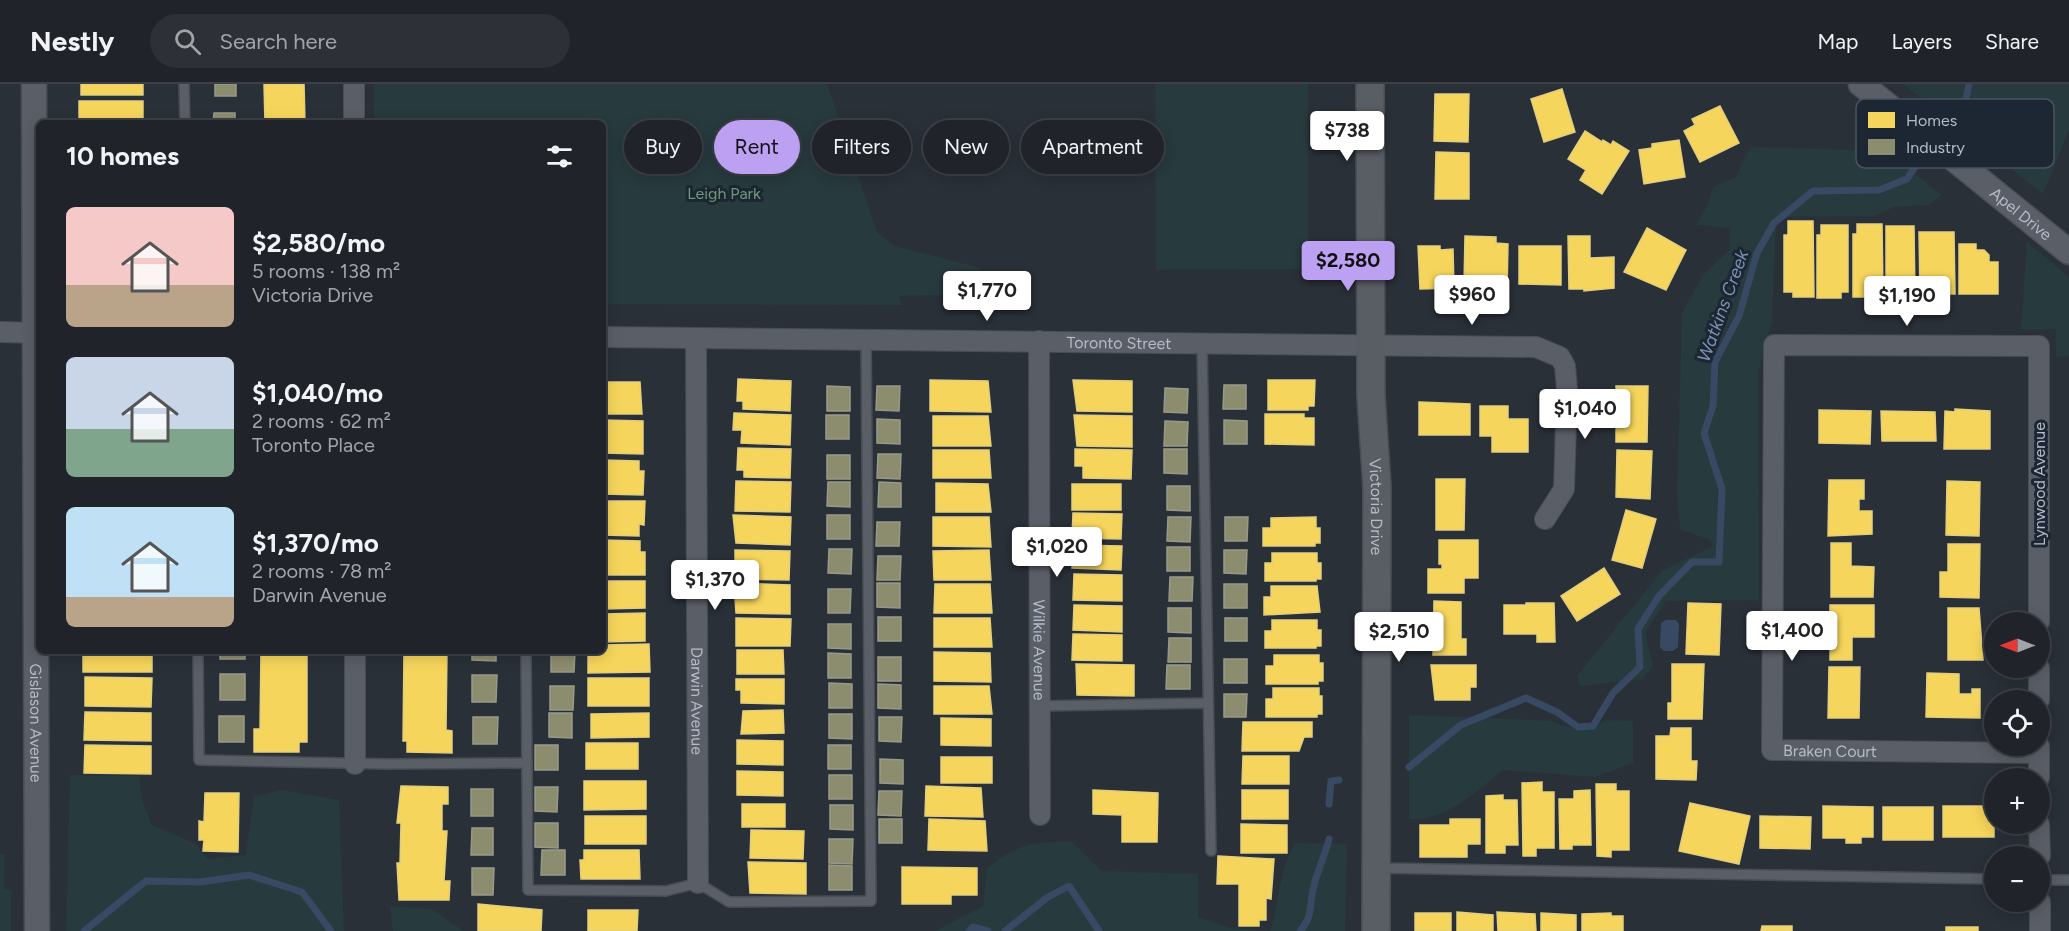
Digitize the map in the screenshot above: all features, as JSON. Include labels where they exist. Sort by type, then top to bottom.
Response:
[{"type":"main road","name":"Victoria Drive","points":[[1370,84],[1371,344],[1377,487],[1376,931]]},
{"type":"street","name":"Gislason Avenue","points":[[34,84],[36,250]]},
{"type":"street","points":[[354,84],[354,120]]},
{"type":"street","name":"Apel Drive","points":[[1861,84],[1880,99]]},
{"type":"street","name":"Apel Drive","points":[[1965,168],[2069,252]]},
{"type":"street","points":[[0,332],[36,333]]},
{"type":"street","name":"Toronto Street","points":[[606,337],[1536,347],[1560,357],[1565,366],[1567,389],[1566,477],[1559,500],[1545,519]]},
{"type":"street","name":"Darwin Avenue","points":[[696,338],[698,883]]},
{"type":"street","name":"Wilkie Avenue","points":[[1039,340],[1040,815]]},
{"type":"street","name":"Lynwood Avenue","points":[[1774,345],[2039,346],[2039,612]]},
{"type":"street","name":"Braken Court","points":[[1774,345],[1772,750],[1984,749]]},
{"type":"street","name":"Gislason Avenue","points":[[37,654],[37,931]]},
{"type":"street","points":[[355,654],[355,764]]},
{"type":"street","points":[[2040,912],[2040,931]]},
{"type":"lane","points":[[184,84],[185,120]]},
{"type":"lane","points":[[526,654],[528,890],[666,891],[698,883],[729,902],[871,902],[866,339]]},
{"type":"lane","points":[[1202,342],[1211,851]]},
{"type":"lane","points":[[198,654],[199,760],[355,764],[528,763]]},
{"type":"lane","points":[[1039,706],[1208,703]]},
{"type":"lane","points":[[1376,868],[1984,879]]},
{"type":"lane","points":[[2050,880],[2069,880]]},
{"type":"green space","name":"Leigh Park","points":[[374,84],[827,84],[839,120],[812,120],[812,174],[857,174],[877,232],[894,246],[981,268],[969,294],[899,296],[902,305],[606,304],[606,120],[374,120]]},
{"type":"green space","points":[[1155,84],[1308,84],[1308,269],[1156,270],[1155,174],[1164,174],[1164,120],[1155,120]]},
{"type":"green space","points":[[1903,84],[2069,84],[2069,130],[2054,167],[2054,99],[1922,99]]},
{"type":"green space","points":[[1750,147],[1856,150],[1856,168],[1908,168],[1942,195],[1927,205],[1894,207],[1874,216],[1776,217],[1772,321],[1758,372],[1759,600],[1666,601],[1645,633],[1653,666],[1643,679],[1580,686],[1577,676],[1662,571],[1713,546],[1710,540],[1680,529],[1677,494],[1682,313],[1703,275],[1730,249],[1730,228],[1696,225],[1708,204],[1713,187],[1736,177]]},
{"type":"green space","points":[[2010,168],[2054,168],[2043,194]]},
{"type":"green space","points":[[2027,242],[2069,277],[2069,356],[2056,357],[2056,329],[2021,330]]},
{"type":"green space","points":[[1409,715],[1554,721],[1561,725],[1586,730],[1607,720],[1633,721],[1633,763],[1595,777],[1503,770],[1460,804],[1436,815],[1409,819]]},
{"type":"green space","points":[[70,775],[139,776],[143,803],[152,825],[196,844],[207,859],[246,855],[254,796],[283,790],[339,800],[344,931],[66,931]]},
{"type":"green space","points":[[1071,841],[1101,871],[1198,874],[1198,917],[1230,928],[1270,931],[935,931],[983,906],[987,868],[998,860],[1026,846]]},
{"type":"green space","points":[[1296,843],[1347,844],[1345,931],[1270,931],[1286,861]]},
{"type":"green space","points":[[0,854],[5,854],[4,889],[11,890],[11,931],[0,931]]},
{"type":"green space","points":[[390,906],[431,909],[464,931],[393,931]]},
{"type":"water","points":[[1666,620],[1676,620],[1679,624],[1678,647],[1673,651],[1664,651],[1660,647],[1661,623]]},
{"type":"building: Homes","points":[[81,84],[143,84],[143,95],[81,95]]},
{"type":"building: Homes","points":[[264,84],[304,84],[305,120],[265,120]]},
{"type":"building: Homes","points":[[1562,89],[1575,132],[1544,142],[1531,99]]},
{"type":"building: Homes","points":[[1435,94],[1469,94],[1468,142],[1434,141]]},
{"type":"building: Homes","points":[[79,101],[143,101],[143,120],[79,120]]},
{"type":"building: Homes","points":[[1720,106],[1739,143],[1700,162],[1684,131],[1695,125],[1692,119]]},
{"type":"building: Homes","points":[[1585,131],[1602,142],[1603,140],[1611,145],[1613,141],[1629,151],[1602,194],[1580,180],[1586,170],[1568,159]]},
{"type":"building: Homes","points":[[1679,140],[1685,177],[1644,184],[1639,150],[1652,148],[1652,144]]},
{"type":"building: Homes","points":[[1436,152],[1469,153],[1469,199],[1435,199]]},
{"type":"building: Homes","points":[[1788,221],[1813,221],[1814,297],[1793,297],[1793,292],[1784,292],[1784,235],[1788,235]]},
{"type":"building: Homes","points":[[1857,224],[1882,224],[1883,292],[1876,292],[1876,297],[1853,297],[1853,234],[1857,234]]},
{"type":"building: Homes","points":[[1821,225],[1848,225],[1848,292],[1841,292],[1841,298],[1817,298],[1817,235],[1821,235]]},
{"type":"building: Homes","points":[[1886,226],[1914,226],[1915,298],[1892,298],[1892,292],[1886,293]]},
{"type":"building: Homes","points":[[1647,228],[1686,250],[1666,290],[1624,272]]},
{"type":"building: Homes","points":[[1919,232],[1954,232],[1955,294],[1920,294]]},
{"type":"building: Homes","points":[[1465,236],[1496,237],[1496,243],[1508,244],[1507,289],[1486,288],[1486,281],[1483,281],[1483,286],[1464,285]]},
{"type":"building: Homes","points":[[1568,236],[1590,236],[1590,258],[1614,257],[1614,288],[1584,291],[1584,289],[1569,289]]},
{"type":"building: Homes","points":[[1959,244],[1976,244],[1976,250],[1984,250],[1989,255],[1989,262],[1998,262],[1998,294],[1959,294]]},
{"type":"building: Homes","points":[[1418,246],[1440,246],[1440,250],[1453,249],[1454,288],[1420,289]]},
{"type":"building: Homes","points":[[1519,246],[1561,246],[1561,285],[1519,284]]},
{"type":"building: Homes","points":[[738,379],[791,381],[790,411],[743,409],[743,401],[737,401]]},
{"type":"building: Homes","points":[[930,380],[988,381],[991,412],[930,411]]},
{"type":"building: Homes","points":[[1073,380],[1132,381],[1132,412],[1077,411]]},
{"type":"building: Homes","points":[[1268,380],[1315,380],[1314,406],[1308,406],[1308,410],[1268,410]]},
{"type":"building: Homes","points":[[606,382],[640,382],[642,414],[606,414]]},
{"type":"building: Homes","points":[[1616,386],[1648,386],[1647,442],[1616,442]]},
{"type":"building: Homes","points":[[1419,402],[1470,404],[1470,435],[1419,435]]},
{"type":"building: Homes","points":[[1480,406],[1508,406],[1508,419],[1528,419],[1528,452],[1492,452],[1492,436],[1480,436]]},
{"type":"building: Homes","points":[[1955,409],[1990,411],[1990,449],[1944,449],[1945,411],[1955,412]]},
{"type":"building: Homes","points":[[1819,410],[1871,411],[1870,444],[1819,443]]},
{"type":"building: Homes","points":[[1881,411],[1935,412],[1936,441],[1882,441]]},
{"type":"building: Homes","points":[[734,413],[791,415],[790,445],[741,443],[742,430],[733,430]]},
{"type":"building: Homes","points":[[1265,414],[1304,414],[1304,418],[1314,418],[1314,445],[1265,444]]},
{"type":"building: Homes","points":[[1074,415],[1132,416],[1132,447],[1077,446]]},
{"type":"building: Homes","points":[[933,416],[988,416],[991,446],[933,446]]},
{"type":"building: Homes","points":[[606,420],[643,421],[643,454],[606,453]]},
{"type":"building: Homes","points":[[738,448],[791,449],[790,478],[744,477],[744,470],[737,470]]},
{"type":"building: Homes","points":[[1075,449],[1132,450],[1131,479],[1083,478],[1083,466],[1075,466]]},
{"type":"building: Homes","points":[[933,450],[989,450],[991,478],[933,478]]},
{"type":"building: Homes","points":[[1617,450],[1652,451],[1650,499],[1616,497]]},
{"type":"building: Homes","points":[[606,460],[639,461],[639,471],[644,471],[643,495],[606,494]]},
{"type":"building: Homes","points":[[1436,479],[1465,479],[1464,530],[1436,530]]},
{"type":"building: Homes","points":[[1829,480],[1864,480],[1864,499],[1859,499],[1859,511],[1872,511],[1872,534],[1828,536]]},
{"type":"building: Homes","points":[[736,481],[791,482],[790,512],[735,511]]},
{"type":"building: Homes","points":[[1947,481],[1980,482],[1979,536],[1946,535]]},
{"type":"building: Homes","points":[[936,483],[988,484],[991,512],[936,512]]},
{"type":"building: Homes","points":[[1072,484],[1121,484],[1121,510],[1072,510]]},
{"type":"building: Homes","points":[[606,501],[645,501],[644,525],[639,524],[639,536],[606,535]]},
{"type":"building: Homes","points":[[1626,510],[1656,519],[1642,568],[1612,560]]},
{"type":"building: Homes","points":[[1073,513],[1122,514],[1121,539],[1072,538]]},
{"type":"building: Homes","points":[[733,515],[791,517],[790,545],[736,543]]},
{"type":"building: Homes","points":[[933,517],[989,517],[991,547],[933,546]]},
{"type":"building: Homes","points":[[1316,517],[1316,528],[1320,528],[1320,543],[1315,543],[1315,546],[1263,546],[1263,528],[1271,528],[1271,518]]},
{"type":"building: Homes","points":[[606,540],[640,541],[640,552],[645,552],[645,575],[606,575]]},
{"type":"building: Homes","points":[[1439,540],[1478,540],[1478,578],[1464,578],[1464,593],[1428,593],[1428,569],[1442,569],[1442,564],[1439,564]]},
{"type":"building: Homes","points":[[1831,543],[1851,543],[1851,566],[1874,567],[1873,597],[1831,597]]},
{"type":"building: Homes","points":[[1948,544],[1980,544],[1979,598],[1940,597],[1940,572],[1948,572]]},
{"type":"building: Homes","points":[[1073,545],[1122,546],[1121,570],[1072,568]]},
{"type":"building: Homes","points":[[735,550],[790,551],[789,580],[739,579],[739,567],[735,567]]},
{"type":"building: Homes","points":[[989,550],[991,580],[934,580],[933,551]]},
{"type":"building: Homes","points":[[1272,553],[1317,553],[1317,563],[1321,563],[1321,579],[1316,579],[1316,581],[1265,581],[1265,563],[1272,563]]},
{"type":"building: Homes","points":[[1604,568],[1620,594],[1577,621],[1561,596]]},
{"type":"building: Homes","points":[[1074,574],[1122,575],[1122,601],[1073,600]]},
{"type":"building: Homes","points":[[606,581],[645,581],[645,608],[606,609]]},
{"type":"building: Homes","points":[[734,583],[790,585],[790,614],[736,613]]},
{"type":"building: Homes","points":[[935,584],[990,584],[992,613],[934,613]]},
{"type":"building: Homes","points":[[1271,586],[1317,586],[1320,612],[1264,615],[1264,597],[1271,597]]},
{"type":"building: Homes","points":[[1434,601],[1461,602],[1461,639],[1466,639],[1466,655],[1433,655]]},
{"type":"building: Homes","points":[[1526,603],[1554,603],[1555,642],[1537,642],[1537,634],[1504,634],[1504,605],[1526,605]]},
{"type":"building: Homes","points":[[1688,603],[1721,604],[1719,655],[1686,654]]},
{"type":"building: Homes","points":[[1074,605],[1122,606],[1122,632],[1073,630]]},
{"type":"building: Homes","points":[[1830,605],[1874,605],[1874,637],[1852,637],[1852,660],[1830,660]]},
{"type":"building: Homes","points":[[1948,608],[1979,608],[1983,660],[1948,660]]},
{"type":"building: Homes","points":[[645,613],[645,641],[606,642],[606,614]]},
{"type":"building: Homes","points":[[736,618],[791,619],[790,646],[736,646]]},
{"type":"building: Homes","points":[[934,618],[990,618],[992,647],[934,647]]},
{"type":"building: Homes","points":[[1272,620],[1317,620],[1317,630],[1321,630],[1321,646],[1316,646],[1316,648],[1265,648],[1265,631],[1272,631]]},
{"type":"building: Homes","points":[[1073,634],[1122,635],[1122,661],[1072,660]]},
{"type":"building: Homes","points":[[649,644],[650,672],[588,673],[588,654],[606,654],[606,645]]},
{"type":"building: Homes","points":[[737,650],[783,650],[784,674],[737,674]]},
{"type":"building: Homes","points":[[934,652],[990,653],[991,682],[934,681]]},
{"type":"building: Homes","points":[[83,654],[152,654],[152,672],[83,672]]},
{"type":"building: Homes","points":[[261,654],[307,654],[307,742],[299,742],[299,752],[254,752],[254,729],[260,729]]},
{"type":"building: Homes","points":[[404,654],[447,654],[446,730],[452,731],[452,753],[407,752],[407,741],[403,741]]},
{"type":"building: Homes","points":[[1274,655],[1319,655],[1319,663],[1323,663],[1323,681],[1318,681],[1318,684],[1266,684],[1266,666],[1274,666]]},
{"type":"building: Homes","points":[[1076,664],[1134,665],[1134,696],[1077,695]]},
{"type":"building: Homes","points":[[1672,664],[1704,664],[1702,719],[1668,719],[1668,703],[1672,703]]},
{"type":"building: Homes","points":[[1431,665],[1476,665],[1476,687],[1470,687],[1470,700],[1435,700]]},
{"type":"building: Homes","points":[[1829,667],[1860,667],[1859,718],[1828,718]]},
{"type":"building: Homes","points":[[1927,673],[1959,674],[1959,694],[1972,694],[1972,689],[1980,689],[1980,718],[1926,717]]},
{"type":"building: Homes","points":[[85,677],[152,678],[151,707],[85,706]]},
{"type":"building: Homes","points":[[588,678],[649,678],[649,706],[588,706]]},
{"type":"building: Homes","points":[[736,679],[784,679],[784,704],[741,703],[741,690],[736,690]]},
{"type":"building: Homes","points":[[934,686],[989,686],[992,714],[934,714]]},
{"type":"building: Homes","points":[[1273,688],[1319,688],[1319,696],[1322,696],[1322,714],[1317,714],[1317,717],[1266,717],[1266,699],[1273,699]]},
{"type":"building: Homes","points":[[783,710],[784,733],[741,734],[743,711]]},
{"type":"building: Homes","points":[[85,712],[151,713],[151,741],[84,740]]},
{"type":"building: Homes","points":[[649,713],[649,737],[591,738],[591,714]]},
{"type":"building: Homes","points":[[941,718],[991,719],[991,746],[941,745]]},
{"type":"building: Homes","points":[[1243,722],[1312,722],[1312,737],[1304,737],[1299,751],[1242,751]]},
{"type":"building: Homes","points":[[1671,728],[1691,728],[1691,761],[1697,761],[1696,780],[1656,779],[1656,736],[1670,736]]},
{"type":"building: Homes","points":[[737,740],[783,741],[783,765],[737,764]]},
{"type":"building: Homes","points":[[586,743],[638,743],[638,769],[586,769]]},
{"type":"building: Homes","points":[[85,745],[151,746],[151,774],[84,773]]},
{"type":"building: Homes","points":[[1243,756],[1289,756],[1289,784],[1242,784]]},
{"type":"building: Homes","points":[[941,757],[992,757],[992,783],[941,783]]},
{"type":"building: Homes","points":[[737,771],[783,772],[783,796],[737,795]]},
{"type":"building: Homes","points":[[584,781],[646,781],[646,809],[584,810]]},
{"type":"building: Homes","points":[[1542,782],[1542,792],[1554,792],[1554,848],[1536,848],[1536,856],[1523,856],[1522,783]]},
{"type":"building: Homes","points":[[1596,784],[1616,784],[1616,791],[1629,791],[1629,850],[1611,850],[1611,857],[1597,856]]},
{"type":"building: Homes","points":[[401,786],[448,787],[448,804],[442,804],[442,831],[447,831],[444,881],[450,881],[449,900],[399,900],[397,863],[400,863],[401,823],[397,823]]},
{"type":"building: Homes","points":[[926,786],[981,788],[983,817],[925,816]]},
{"type":"building: Homes","points":[[1093,790],[1158,793],[1157,842],[1122,842],[1122,815],[1093,814]]},
{"type":"building: Homes","points":[[1242,790],[1288,790],[1288,819],[1242,819]]},
{"type":"building: Homes","points":[[1590,790],[1591,845],[1572,845],[1572,849],[1560,849],[1559,799],[1574,799],[1574,791]]},
{"type":"building: Homes","points":[[205,793],[239,793],[238,852],[203,851],[204,840],[199,840],[199,821],[204,822]]},
{"type":"building: Homes","points":[[1503,795],[1503,800],[1517,800],[1518,845],[1505,845],[1505,853],[1486,853],[1486,796]]},
{"type":"building: Homes","points":[[1690,803],[1750,816],[1739,864],[1679,851]]},
{"type":"building: Homes","points":[[742,804],[785,804],[785,827],[742,827]]},
{"type":"building: Homes","points":[[1823,806],[1873,807],[1873,837],[1861,837],[1861,843],[1846,843],[1846,838],[1823,838]]},
{"type":"building: Homes","points":[[1943,806],[1984,806],[1984,834],[1994,834],[1994,837],[1943,837]]},
{"type":"building: Homes","points":[[1883,807],[1933,807],[1933,840],[1883,840]]},
{"type":"building: Homes","points":[[585,816],[646,816],[646,844],[585,844]]},
{"type":"building: Homes","points":[[1760,816],[1811,817],[1810,849],[1760,848]]},
{"type":"building: Homes","points":[[929,819],[985,821],[987,851],[928,850]]},
{"type":"building: Homes","points":[[1450,819],[1480,819],[1480,844],[1467,844],[1467,857],[1420,857],[1420,825],[1450,825]]},
{"type":"building: Homes","points":[[1241,824],[1287,825],[1287,853],[1241,853]]},
{"type":"building: Homes","points":[[751,830],[804,831],[803,859],[750,858]]},
{"type":"building: Homes","points":[[584,850],[639,850],[640,879],[581,879],[580,860],[584,860]]},
{"type":"building: Homes","points":[[1218,856],[1274,859],[1271,899],[1266,898],[1266,920],[1259,920],[1259,926],[1239,926],[1239,884],[1217,884]]},
{"type":"building: Homes","points":[[748,862],[806,863],[806,894],[750,893]]},
{"type":"building: Homes","points":[[902,867],[977,868],[977,895],[951,895],[951,904],[902,904]]},
{"type":"building: Homes","points":[[478,904],[542,910],[541,931],[478,931]]},
{"type":"building: Homes","points":[[588,910],[638,910],[637,931],[588,931]]},
{"type":"building: Homes","points":[[1457,912],[1493,915],[1493,931],[1457,931]]},
{"type":"building: Homes","points":[[1497,912],[1535,914],[1536,931],[1498,931]]},
{"type":"building: Homes","points":[[1415,913],[1451,913],[1451,931],[1415,931]]},
{"type":"building: Homes","points":[[1541,913],[1576,915],[1576,931],[1541,931]]},
{"type":"building: Homes","points":[[1611,913],[1611,916],[1623,916],[1623,931],[1582,931],[1582,914]]},
{"type":"building: Homes","points":[[1762,926],[1792,926],[1792,931],[1761,931]]},
{"type":"building: Homes","points":[[1946,927],[1978,927],[1978,931],[1946,931]]},
{"type":"building: Industry","points":[[215,84],[236,84],[236,96],[215,96]]},
{"type":"building: Industry","points":[[214,113],[235,113],[235,120],[213,120]]},
{"type":"building: Industry","points":[[1224,385],[1246,385],[1246,409],[1223,409]]},
{"type":"building: Industry","points":[[827,386],[850,387],[850,411],[827,411]]},
{"type":"building: Industry","points":[[877,386],[900,386],[899,411],[876,410]]},
{"type":"building: Industry","points":[[1165,388],[1188,389],[1187,413],[1164,412]]},
{"type":"building: Industry","points":[[826,415],[849,415],[849,439],[826,439]]},
{"type":"building: Industry","points":[[877,419],[900,420],[900,444],[877,443]]},
{"type":"building: Industry","points":[[1224,420],[1247,421],[1247,444],[1224,444]]},
{"type":"building: Industry","points":[[1165,421],[1188,422],[1187,446],[1164,446]]},
{"type":"building: Industry","points":[[1164,449],[1187,449],[1187,474],[1164,473]]},
{"type":"building: Industry","points":[[878,454],[901,454],[900,479],[877,478]]},
{"type":"building: Industry","points":[[827,455],[850,455],[850,479],[827,479]]},
{"type":"building: Industry","points":[[828,482],[850,482],[850,507],[827,506]]},
{"type":"building: Industry","points":[[879,482],[901,483],[901,507],[878,507]]},
{"type":"building: Industry","points":[[1167,486],[1190,486],[1190,511],[1167,510]]},
{"type":"building: Industry","points":[[827,515],[850,515],[850,539],[827,539]]},
{"type":"building: Industry","points":[[1168,517],[1191,517],[1190,542],[1167,541]]},
{"type":"building: Industry","points":[[1225,517],[1248,517],[1247,541],[1225,541]]},
{"type":"building: Industry","points":[[877,522],[900,522],[899,546],[876,546]]},
{"type":"building: Industry","points":[[1167,547],[1190,547],[1190,571],[1167,571]]},
{"type":"building: Industry","points":[[829,549],[852,549],[851,574],[828,573]]},
{"type":"building: Industry","points":[[1224,550],[1247,550],[1246,574],[1224,573]]},
{"type":"building: Industry","points":[[878,556],[901,556],[900,580],[877,580]]},
{"type":"building: Industry","points":[[1170,577],[1193,577],[1192,601],[1169,601]]},
{"type":"building: Industry","points":[[877,583],[900,583],[900,608],[877,607]]},
{"type":"building: Industry","points":[[1224,584],[1247,584],[1247,608],[1224,608]]},
{"type":"building: Industry","points":[[828,589],[851,589],[850,613],[828,613]]},
{"type":"building: Industry","points":[[1168,608],[1191,608],[1191,633],[1168,632]]},
{"type":"building: Industry","points":[[878,617],[901,617],[901,641],[878,641]]},
{"type":"building: Industry","points":[[1225,618],[1247,618],[1247,641],[1225,641]]},
{"type":"building: Industry","points":[[828,624],[851,624],[851,649],[828,648]]},
{"type":"building: Industry","points":[[1169,638],[1191,638],[1191,662],[1168,662]]},
{"type":"building: Industry","points":[[828,653],[851,654],[851,678],[828,678]]},
{"type":"building: Industry","points":[[220,654],[245,654],[245,659],[220,659]]},
{"type":"building: Industry","points":[[472,654],[496,654],[496,661],[472,660]]},
{"type":"building: Industry","points":[[551,654],[575,654],[574,672],[551,672]]},
{"type":"building: Industry","points":[[878,657],[901,657],[901,681],[878,681]]},
{"type":"building: Industry","points":[[1224,659],[1247,659],[1247,683],[1224,683]]},
{"type":"building: Industry","points":[[1167,665],[1190,665],[1190,689],[1166,689]]},
{"type":"building: Industry","points":[[220,674],[245,674],[245,700],[220,700]]},
{"type":"building: Industry","points":[[472,675],[497,675],[496,702],[472,702]]},
{"type":"building: Industry","points":[[829,683],[852,684],[852,708],[829,708]]},
{"type":"building: Industry","points":[[878,684],[901,685],[901,709],[878,708]]},
{"type":"building: Industry","points":[[550,686],[574,686],[573,710],[550,710]]},
{"type":"building: Industry","points":[[1224,694],[1247,694],[1246,717],[1224,717]]},
{"type":"building: Industry","points":[[549,713],[572,713],[572,738],[549,737]]},
{"type":"building: Industry","points":[[829,714],[852,714],[852,739],[829,738]]},
{"type":"building: Industry","points":[[219,716],[244,716],[244,742],[219,742]]},
{"type":"building: Industry","points":[[473,717],[498,717],[497,744],[473,744]]},
{"type":"building: Industry","points":[[879,717],[902,717],[901,742],[879,741]]},
{"type":"building: Industry","points":[[535,745],[558,745],[558,770],[535,770]]},
{"type":"building: Industry","points":[[828,745],[851,745],[851,769],[828,769]]},
{"type":"building: Industry","points":[[880,759],[903,760],[903,784],[880,783]]},
{"type":"building: Industry","points":[[829,775],[852,775],[852,799],[829,799]]},
{"type":"building: Industry","points":[[535,787],[558,787],[557,812],[535,811]]},
{"type":"building: Industry","points":[[471,789],[493,789],[493,816],[471,816]]},
{"type":"building: Industry","points":[[879,791],[902,791],[901,816],[878,815]]},
{"type":"building: Industry","points":[[830,805],[853,805],[853,830],[830,829]]},
{"type":"building: Industry","points":[[879,819],[902,819],[902,843],[879,843]]},
{"type":"building: Industry","points":[[535,823],[558,823],[558,848],[535,847]]},
{"type":"building: Industry","points":[[472,828],[493,828],[493,855],[471,855]]},
{"type":"building: Industry","points":[[829,839],[853,839],[852,864],[829,863]]},
{"type":"building: Industry","points":[[542,850],[565,850],[565,875],[541,875]]},
{"type":"building: Industry","points":[[829,865],[852,866],[852,890],[829,890]]},
{"type":"building: Industry","points":[[472,868],[494,868],[493,895],[472,895]]},
{"type":"waterway","name":"Watkins Creek","points":[[1966,99],[1969,84]]},
{"type":"waterway","name":"Watkins Creek","points":[[1409,767],[1461,725],[1526,698],[1557,712],[1578,727],[1593,726],[1613,693],[1640,667],[1638,629],[1659,596],[1692,562],[1719,562],[1722,489],[1704,433],[1713,406],[1715,362],[1739,316],[1757,253],[1774,223],[1813,191],[1879,190],[1907,179],[1914,168]]},
{"type":"waterway","name":"Watkins Creek","points":[[1329,804],[1331,781],[1339,780]]},
{"type":"waterway","name":"Watkins Creek","points":[[1300,931],[1309,916],[1314,884],[1329,839]]},
{"type":"waterway","name":"Watkins Creek","points":[[84,931],[146,881],[200,882],[249,875],[302,892],[331,931]]},
{"type":"waterway","name":"Watkins Creek","points":[[1005,931],[1048,897],[1069,886],[1099,931]]},
{"type":"waterway","name":"Watkins Creek","points":[[969,931],[973,927],[988,931]]}]
